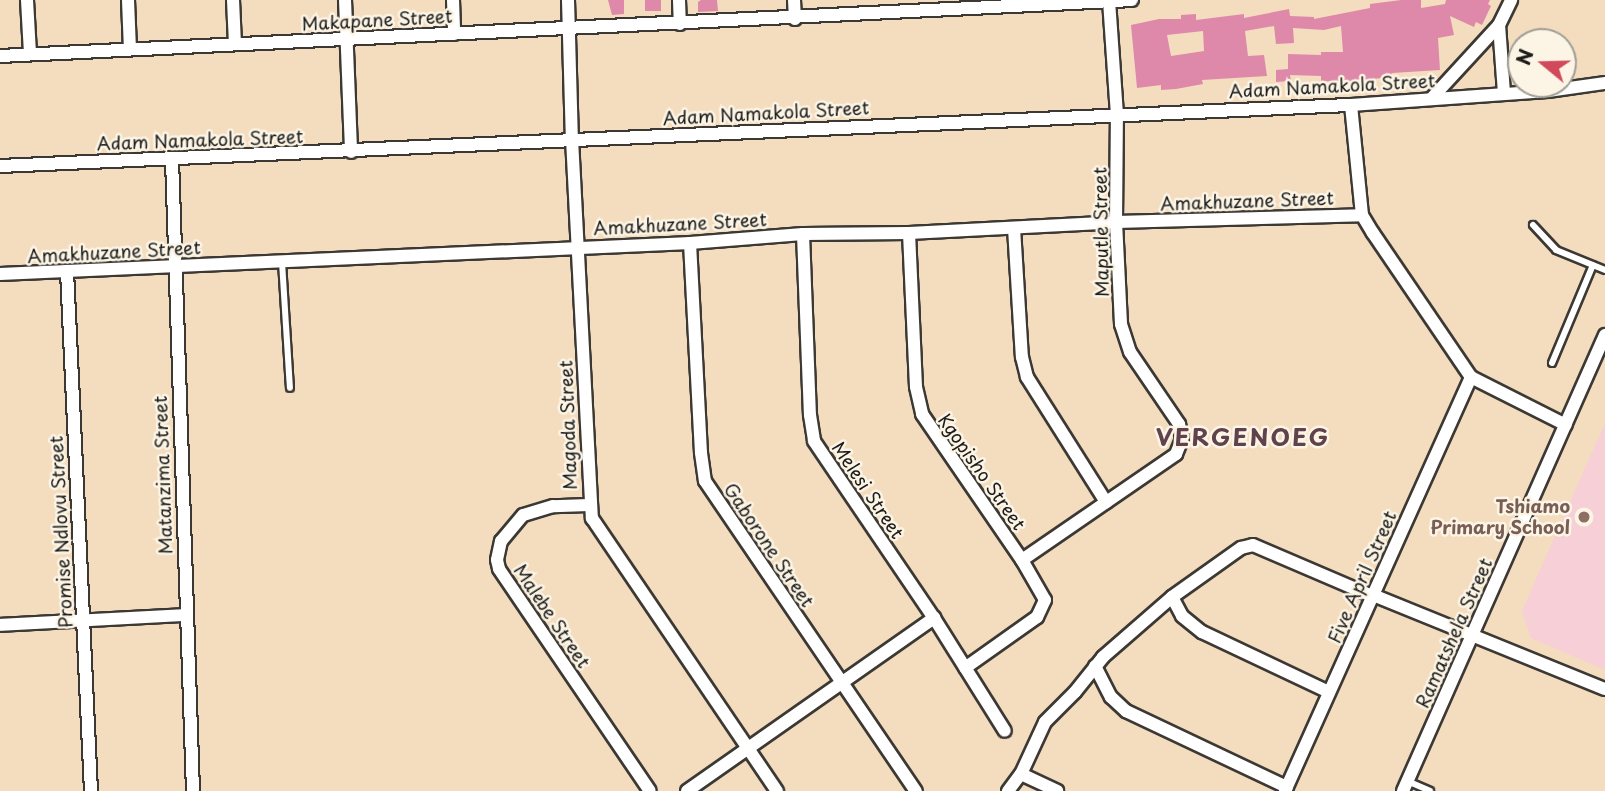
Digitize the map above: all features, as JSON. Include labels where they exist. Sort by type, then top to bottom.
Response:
[{"type":"street","points":[[27,0],[30,54]]},
{"type":"street","points":[[128,0],[130,49]]},
{"type":"street","points":[[233,0],[235,44]]},
{"type":"street","points":[[345,0],[351,152]]},
{"type":"street","points":[[453,0],[454,34]]},
{"type":"street","name":"Magoda Street","points":[[568,0],[589,505],[597,527],[777,791]]},
{"type":"street","points":[[679,0],[680,24]]},
{"type":"street","points":[[794,0],[795,19]]},
{"type":"street","name":"Maputle Street","points":[[1106,502],[1176,454],[1180,446],[1180,424],[1125,339],[1120,311],[1116,222],[1117,115],[1109,0]]},
{"type":"street","name":"Makapane Street","points":[[0,56],[795,19],[899,7],[1132,0]]},
{"type":"street","points":[[1431,99],[1499,25],[1511,0]]},
{"type":"street","points":[[1499,25],[1504,93]]},
{"type":"street","points":[[1577,87],[1605,83]]},
{"type":"street","points":[[1577,92],[1605,92]]},
{"type":"street","name":"Adam Namakola Street","points":[[0,166],[1351,105],[1507,93]]},
{"type":"street","points":[[1351,105],[1362,215],[1471,377],[1566,425]]},
{"type":"street","name":"Matanzima Street","points":[[172,159],[193,791]]},
{"type":"street","name":"Amakhuzane Street","points":[[0,274],[690,243],[803,234],[909,233],[1116,222],[1362,215]]},
{"type":"street","points":[[1014,228],[1022,357],[1027,377],[1106,502],[1022,560]]},
{"type":"street","name":"Kgopisho Street","points":[[909,233],[916,387],[922,414],[1043,594],[1042,611],[965,668]]},
{"type":"street","name":"Melesi Street","points":[[803,234],[810,415],[814,441],[934,618],[1005,731]]},
{"type":"street","name":"Gaborone Street","points":[[690,243],[701,453],[705,481],[916,791]]},
{"type":"street","name":"Promise Ndlovu Street","points":[[67,271],[90,791]]},
{"type":"street","name":"Ramatshela Street","points":[[1405,786],[1605,335]]},
{"type":"street","name":"Five April Street","points":[[1286,789],[1471,377]]},
{"type":"street","name":"Malebe Street","points":[[589,505],[552,506],[523,515],[501,541],[497,560],[499,569],[650,791]]},
{"type":"street","points":[[1008,791],[1021,774],[1045,722],[1095,666],[1172,597],[1247,545],[1254,545],[1471,637],[1605,689]]},
{"type":"street","points":[[1172,597],[1182,616],[1202,632],[1329,692]]},
{"type":"street","points":[[0,625],[186,615]]},
{"type":"street","points":[[687,791],[934,618]]},
{"type":"street","points":[[1095,666],[1111,697],[1126,711],[1286,789]]},
{"type":"street","points":[[1021,774],[1057,791]]},
{"type":"lane","points":[[1533,225],[1556,250],[1605,270]]},
{"type":"lane","points":[[282,262],[290,388]]},
{"type":"lane","points":[[1552,363],[1593,265]]},
{"type":"lane","points":[[1405,786],[1430,791]]},
{"type":"shaded area","name":"Tshiamo Primary School","points":[[1605,423],[1605,670],[1531,638],[1522,611]]},
{"type":"building","points":[[608,0],[624,0],[624,14],[612,15]]},
{"type":"building","points":[[645,0],[661,0],[661,11],[645,11]]},
{"type":"building","points":[[717,0],[718,11],[698,12],[698,2]]},
{"type":"building","points":[[1421,0],[1421,8],[1445,4],[1446,0],[1490,0],[1488,4],[1491,6],[1482,25],[1476,22],[1474,27],[1450,16],[1454,35],[1438,38],[1440,70],[1392,73],[1392,77],[1342,82],[1321,81],[1321,76],[1290,75],[1291,81],[1276,82],[1276,70],[1288,69],[1288,54],[1321,55],[1321,52],[1343,52],[1341,26],[1324,30],[1293,28],[1294,43],[1276,44],[1274,26],[1245,31],[1248,56],[1264,55],[1267,76],[1202,80],[1203,84],[1176,89],[1161,90],[1161,85],[1137,88],[1131,25],[1159,19],[1181,19],[1181,15],[1196,14],[1196,20],[1244,14],[1244,18],[1289,9],[1290,16],[1314,19],[1370,8],[1370,4]],"holes":[[[1203,31],[1204,51],[1171,56],[1167,35]]]},
{"type":"place","name":"Tshiamo Primary School","points":[[1584,517]]},
{"type":"district","name":"VERGENOEG","points":[[1243,437]]}]
